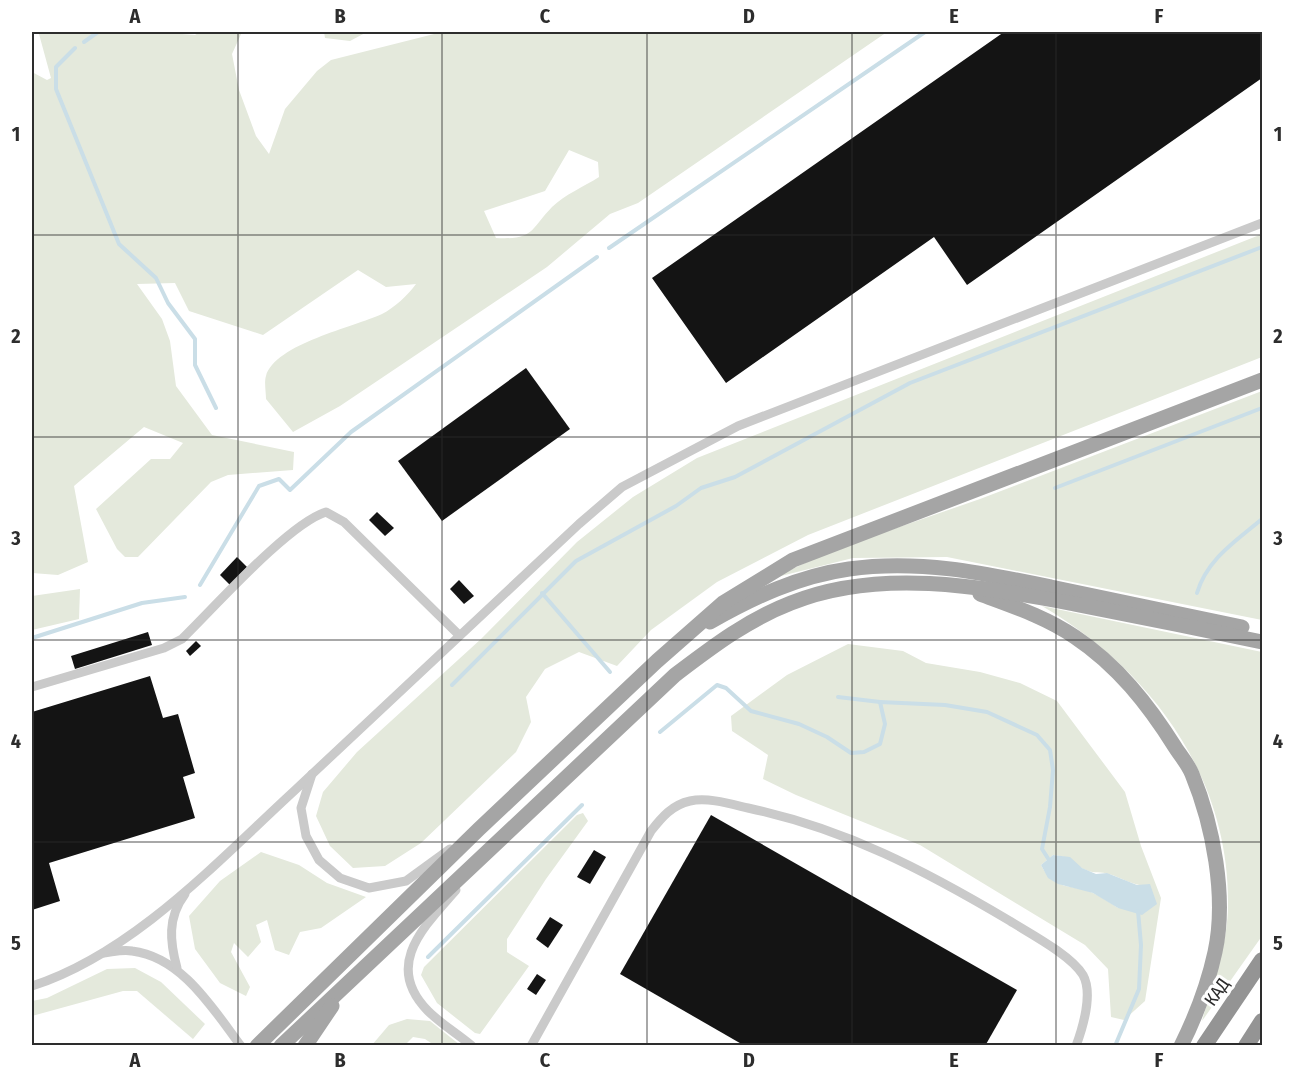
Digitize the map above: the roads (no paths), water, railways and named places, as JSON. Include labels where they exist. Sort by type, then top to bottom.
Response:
[{"type":"highway","name":"КАД","points":[[1204,1046],[1263,960]]},
{"type":"highway","points":[[1246,1046],[1263,1021]]},
{"type":"main road","points":[[257,1044],[478,829],[723,603],[794,560],[1263,380]]},
{"type":"main road","points":[[688,635],[746,602],[793,582],[848,569],[910,564],[978,572],[1263,632]]},
{"type":"main road","points":[[951,585],[1014,606],[1049,621],[1076,637],[1138,692],[1191,773],[1206,819],[1220,885],[1215,951],[1195,1019],[1181,1046]]},
{"type":"main road","points":[[281,1046],[675,675],[736,629],[792,602],[851,587],[951,585],[1074,604],[1263,642]]},
{"type":"main road","points":[[305,1046],[349,981]]},
{"type":"street","points":[[32,986],[52,979],[102,954],[194,883],[459,635],[622,487],[696,446],[738,426],[1263,223]]},
{"type":"street","points":[[32,687],[164,648],[182,639],[271,551],[309,519],[326,512],[344,522],[459,635]]},
{"type":"street","points":[[313,773],[301,808],[306,836],[319,860],[340,878],[369,888],[406,881],[478,829]]},
{"type":"street","points":[[531,1046],[651,831],[665,812],[690,801],[722,803],[810,823],[860,842],[921,871],[1054,948],[1083,975],[1087,1000],[1084,1025],[1076,1046]]},
{"type":"street","points":[[472,1046],[429,1012],[412,989],[408,957],[426,925],[499,840]]},
{"type":"street","points":[[177,969],[170,944],[171,924],[178,903],[194,883]]},
{"type":"street","points":[[102,954],[131,950],[158,958],[177,969],[241,1046]]},
{"type":"water","points":[[1053,855],[1070,857],[1082,868],[1096,874],[1107,873],[1137,885],[1150,884],[1157,904],[1142,915],[1118,908],[1093,893],[1058,884],[1048,878],[1041,865]]},
{"type":"waterway","points":[[84,42],[98,32]]},
{"type":"waterway","points":[[609,248],[925,32]]},
{"type":"waterway","points":[[75,48],[56,67],[56,89],[119,244],[156,278],[168,303],[195,339],[195,365],[216,408]]},
{"type":"waterway","points":[[452,685],[576,561],[676,506],[701,488],[735,477],[910,383],[1262,247]]},
{"type":"waterway","points":[[200,585],[259,486],[279,479],[290,490],[351,432],[597,257]]},
{"type":"waterway","points":[[1055,488],[1262,408]]},
{"type":"waterway","points":[[1197,593],[1215,560],[1262,519]]},
{"type":"waterway","points":[[542,593],[610,672]]},
{"type":"waterway","points":[[32,638],[142,603],[185,597]]},
{"type":"waterway","points":[[660,732],[717,685],[726,688],[751,711],[799,724],[827,737],[851,753],[864,752],[880,744],[885,724],[880,702],[945,705],[987,712],[1037,735],[1050,750],[1053,770],[1050,807],[1042,849],[1051,863]]},
{"type":"waterway","points":[[838,697],[880,702]]},
{"type":"waterway","points":[[428,957],[582,805]]},
{"type":"waterway","points":[[1115,1046],[1139,989],[1141,945],[1138,911]]}]
